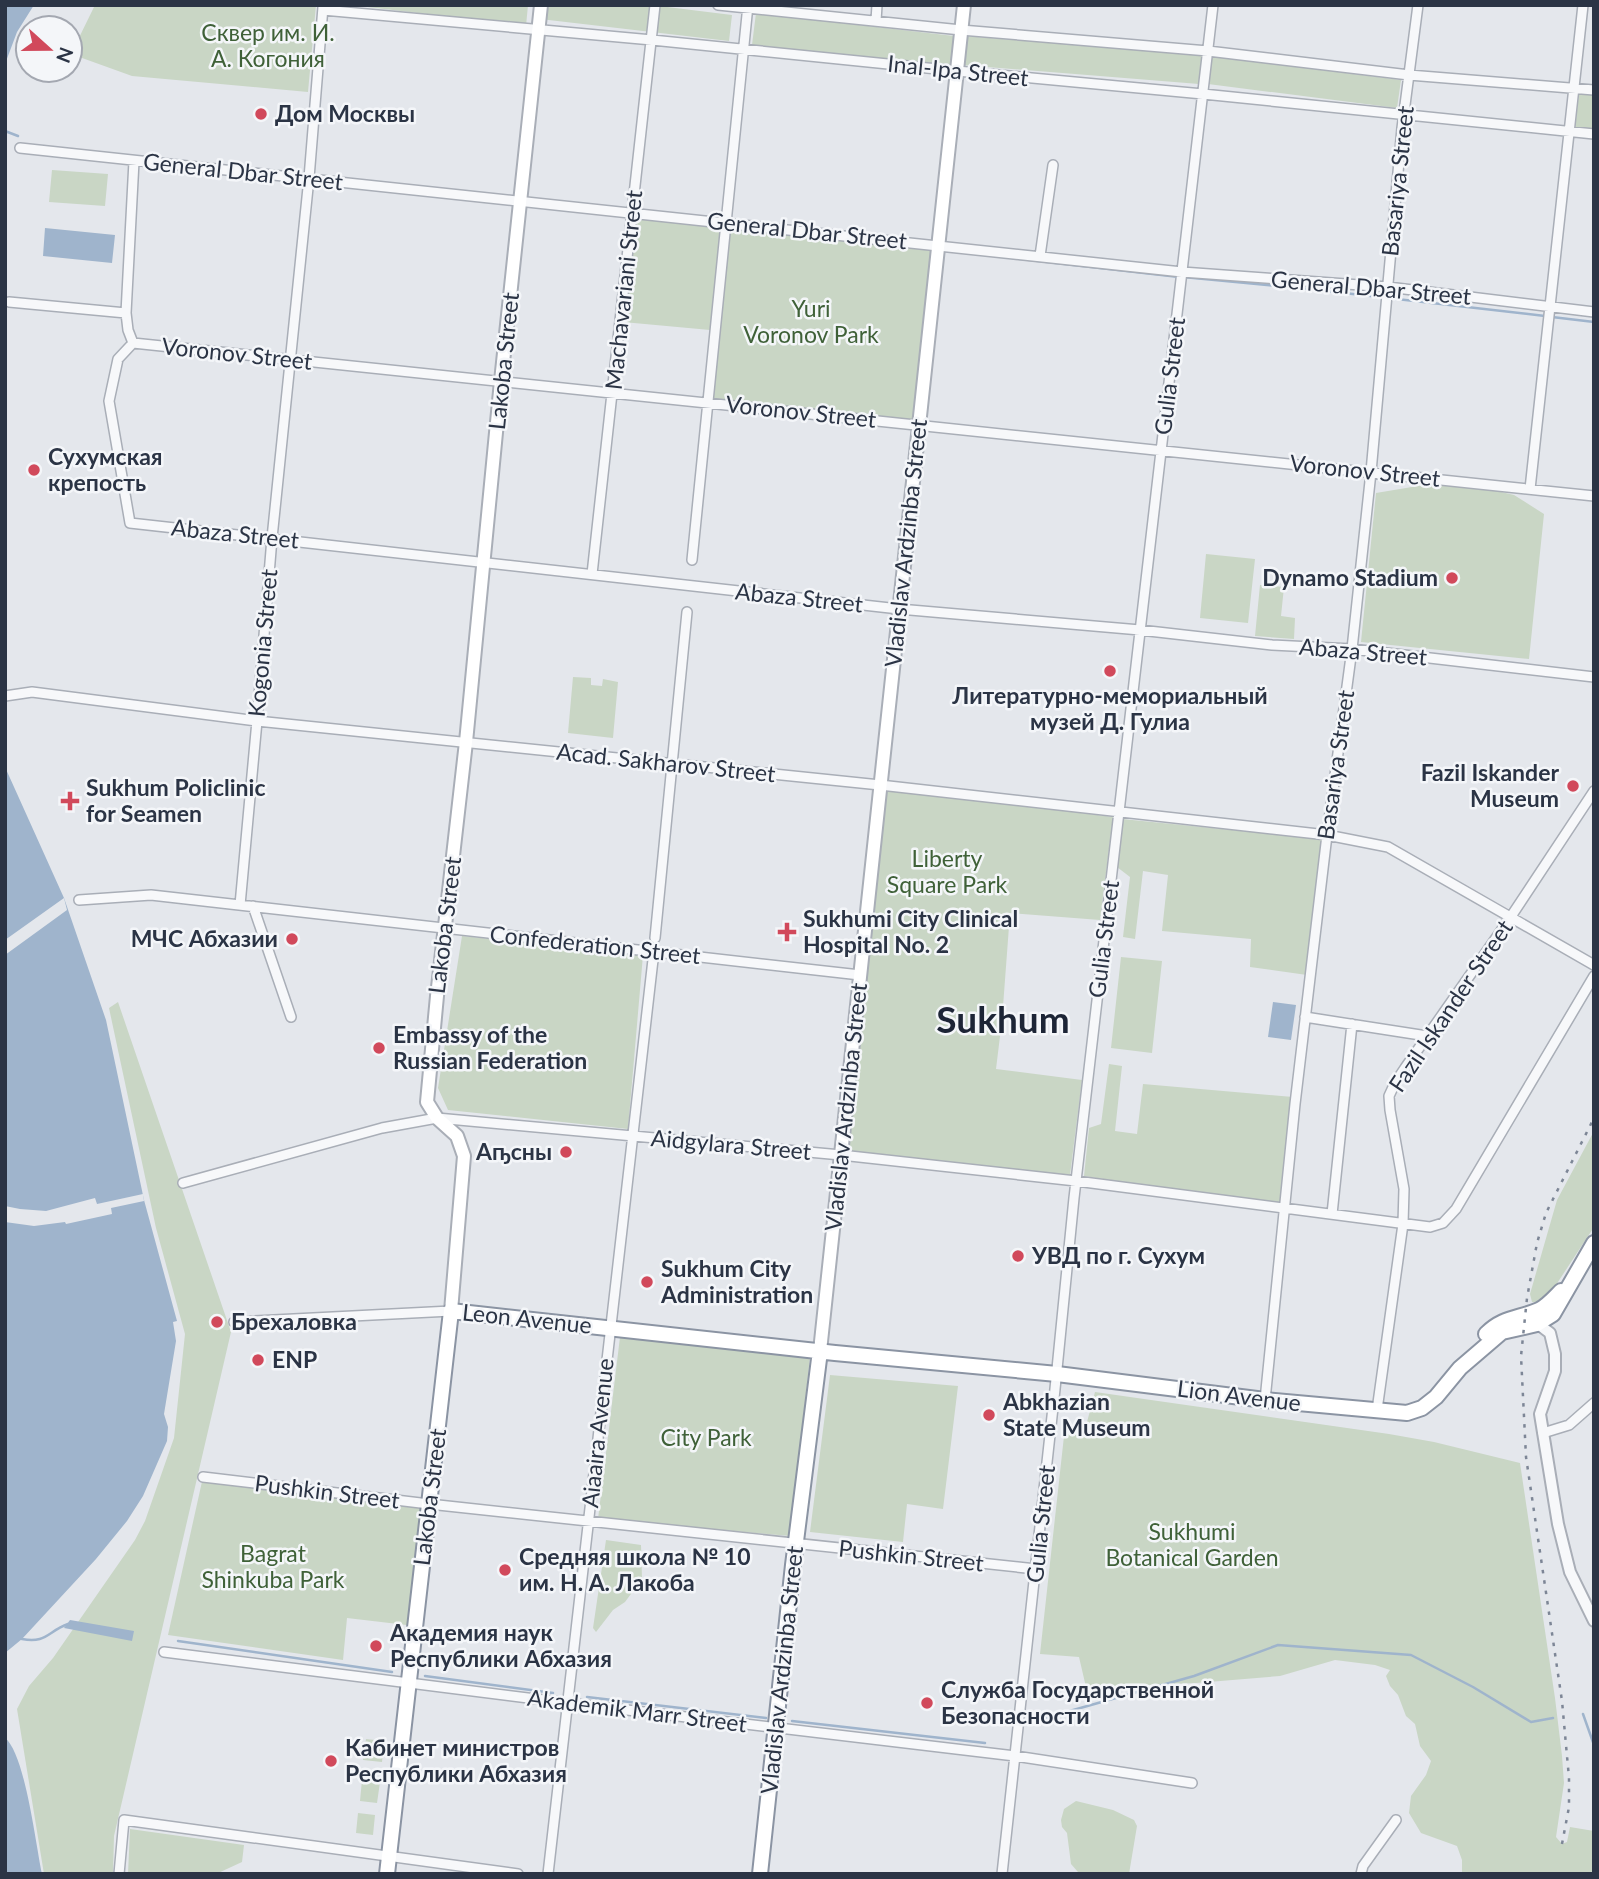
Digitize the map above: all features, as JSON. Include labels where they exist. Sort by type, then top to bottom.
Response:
[{"type":"highway","points":[[1579,1268],[1594,1243]]},
{"type":"highway","name":"Lion Avenue","points":[[820,1351],[1407,1413],[1422,1408],[1436,1397],[1460,1368],[1502,1332],[1537,1324],[1553,1314],[1579,1268]]},
{"type":"highway","name":"Lion Avenue","points":[[1471,1359],[1484,1336],[1494,1326],[1506,1319],[1540,1309],[1553,1300],[1579,1268]]},
{"type":"highway","name":"Leon Avenue","points":[[451,1311],[820,1351]]},
{"type":"highway","name":"Lakoba Street","points":[[387,1874],[451,1311]]},
{"type":"highway","name":"Vladislav Ardzinba Street","points":[[760,1874],[820,1351]]},
{"type":"main road","name":"Lakoba Street","points":[[451,1311],[464,1156],[457,1136],[438,1118],[427,1102],[541,5]]},
{"type":"main road","name":"Vladislav Ardzinba Street","points":[[820,1351],[964,5]]},
{"type":"street","name":"Machavariani Street","points":[[592,574],[655,5]]},
{"type":"street","name":"Inal-Ipa Street","points":[[718,5],[961,30],[1208,51],[1409,75],[1594,90]]},
{"type":"street","points":[[876,21],[877,5]]},
{"type":"street","name":"Gulia Street","points":[[1002,1874],[1076,1181],[1213,5]]},
{"type":"street","name":"Basariya Street","points":[[1265,1400],[1305,1017],[1352,649],[1404,115],[1418,5]]},
{"type":"street","points":[[1530,489],[1583,5]]},
{"type":"street","points":[[692,560],[748,7]]},
{"type":"street","name":"Inal-Ipa Street","points":[[323,8],[1594,134]]},
{"type":"street","name":"Kogonia Street","points":[[240,905],[323,8]]},
{"type":"street","name":"General Dbar Street","points":[[20,148],[1182,272],[1388,287],[1594,312]]},
{"type":"street","points":[[133,343],[128,331],[126,313],[134,161]]},
{"type":"street","points":[[1040,256],[1053,165]]},
{"type":"street","points":[[9,302],[126,313]]},
{"type":"street","name":"Voronov Street","points":[[133,343],[1594,496]]},
{"type":"street","name":"Abaza Street","points":[[133,343],[118,359],[109,401],[130,523],[899,609],[1272,645],[1352,649],[1594,677]]},
{"type":"street","points":[[655,938],[687,612]]},
{"type":"street","name":"Acad. Sakharov Street","points":[[5,696],[32,692],[257,721],[880,785],[1327,835],[1388,848],[1594,965]]},
{"type":"street","name":"Fazil Iskander Street","points":[[1377,1410],[1403,1224],[1404,1189],[1389,1096],[1395,1083],[1510,918],[1594,791]]},
{"type":"street","name":"Confederation Street","points":[[79,900],[150,895],[860,975]]},
{"type":"street","points":[[253,906],[291,1017]]},
{"type":"street","name":"Aiaaira Avenue","points":[[548,1874],[654,951]]},
{"type":"street","name":"Aidgylara Street","points":[[183,1183],[382,1128],[438,1118],[841,1155],[1076,1181],[1430,1227],[1443,1223],[1456,1209],[1594,976]]},
{"type":"street","points":[[1305,1017],[1427,1036]]},
{"type":"street","points":[[1332,1214],[1352,1024]]},
{"type":"street","name":"Leon Avenue","points":[[234,1322],[451,1311]]},
{"type":"street","points":[[1553,1314],[1550,1333],[1555,1354],[1555,1371],[1540,1415],[1558,1524],[1570,1572],[1594,1621]]},
{"type":"street","points":[[1519,1315],[1527,1316],[1550,1333]]},
{"type":"street","points":[[1543,1433],[1569,1426],[1594,1403]]},
{"type":"street","name":"Pushkin Street","points":[[203,1477],[1036,1569]]},
{"type":"street","name":"Akademik Marr Street","points":[[164,1652],[1015,1756],[1192,1783]]},
{"type":"street","points":[[119,1874],[124,1819],[518,1874]]},
{"type":"street","points":[[1361,1874],[1363,1866],[1395,1820]]},
{"type":"green space","name":"Сквер им. И. А. Когония","points":[[95,5],[316,5],[308,92],[132,76],[84,59],[84,27]]},
{"type":"green space","points":[[351,5],[528,5],[526,26]]},
{"type":"green space","points":[[542,5],[651,5],[732,15],[729,41],[540,19]]},
{"type":"green space","points":[[756,13],[954,36],[950,68],[752,45]]},
{"type":"green space","points":[[964,36],[1202,55],[1199,84],[962,65]]},
{"type":"green space","points":[[1211,56],[1401,80],[1397,108],[1208,84]]},
{"type":"green space","points":[[1579,93],[1594,95],[1594,130],[1575,129]]},
{"type":"green space","points":[[52,170],[108,174],[105,206],[49,202]]},
{"type":"green space","points":[[635,217],[722,227],[710,330],[623,322]]},
{"type":"green space","name":"Yuri Voronov Park","points":[[726,223],[938,245],[919,424],[708,402]]},
{"type":"green space","name":"Dynamo Stadium","points":[[1436,483],[1484,488],[1514,495],[1544,514],[1529,659],[1361,642],[1376,493]]},
{"type":"green space","points":[[1206,554],[1255,559],[1248,623],[1200,618]]},
{"type":"green space","points":[[1260,585],[1284,587],[1281,616],[1295,618],[1294,639],[1255,636]]},
{"type":"green space","points":[[573,677],[591,678],[591,685],[602,686],[603,679],[618,682],[613,738],[568,733]]},
{"type":"green space","name":"Liberty Square Park","points":[[882,788],[1113,817],[1100,920],[1010,913],[996,1069],[1082,1080],[1070,1175],[844,1151]]},
{"type":"green space","points":[[1122,819],[1322,839],[1307,975],[1250,967],[1251,939],[1162,931],[1168,875],[1143,871],[1135,939],[1123,937],[1130,877],[1117,867]]},
{"type":"green space","points":[[462,936],[643,955],[628,1129],[448,1110],[438,1088]]},
{"type":"green space","points":[[1121,957],[1162,961],[1152,1053],[1111,1048]]},
{"type":"green space","points":[[118,1002],[231,1332],[114,1836],[113,1874],[44,1874],[17,1709],[29,1686],[53,1658],[135,1540],[145,1521],[174,1438],[185,1334],[156,1228],[109,1008]]},
{"type":"green space","points":[[1109,1064],[1122,1066],[1115,1131],[1137,1134],[1143,1084],[1293,1097],[1282,1206],[1084,1176],[1089,1128],[1101,1124]]},
{"type":"green space","points":[[1594,1131],[1594,1227],[1554,1288],[1536,1302],[1532,1302],[1530,1294],[1557,1200]]},
{"type":"green space","name":"City Park","points":[[620,1337],[810,1357],[790,1536],[598,1519]]},
{"type":"green space","points":[[830,1375],[958,1386],[943,1509],[907,1504],[903,1542],[810,1532]]},
{"type":"green space","name":"Sukhumi Botanical Garden","points":[[1095,1392],[1389,1434],[1520,1463],[1562,1756],[1564,1783],[1556,1837],[1562,1844],[1567,1842],[1570,1827],[1594,1831],[1594,1874],[1462,1874],[1462,1860],[1457,1846],[1421,1833],[1409,1813],[1411,1796],[1426,1775],[1431,1761],[1420,1746],[1415,1724],[1406,1716],[1398,1695],[1390,1686],[1386,1676],[1390,1670],[1375,1665],[1335,1660],[1280,1676],[1125,1686],[1089,1700],[1079,1657],[1040,1654],[1065,1427],[1079,1429],[1087,1422]]},
{"type":"green space","name":"Bagrat Shinkuba Park","points":[[203,1477],[429,1504],[415,1626],[347,1618],[343,1660],[168,1635]]},
{"type":"green space","points":[[606,1540],[641,1545],[642,1579],[625,1602],[613,1610],[596,1632],[593,1628]]},
{"type":"green space","points":[[366,1739],[384,1741],[382,1762],[363,1760]]},
{"type":"green space","points":[[362,1780],[380,1782],[377,1803],[360,1801]]},
{"type":"green space","points":[[1076,1801],[1113,1810],[1134,1820],[1137,1826],[1129,1874],[1078,1872],[1071,1864],[1067,1833],[1061,1820],[1064,1809]]},
{"type":"green space","points":[[358,1813],[375,1815],[373,1835],[356,1833]]},
{"type":"green space","points":[[130,1829],[244,1845],[242,1862],[216,1874],[128,1874]]},
{"type":"water","points":[[5,5],[34,5],[28,14],[14,14],[14,40],[5,64]]},
{"type":"water","points":[[45,228],[115,235],[112,263],[43,256]]},
{"type":"water","points":[[5,767],[64,898],[106,1020],[144,1200],[177,1321],[173,1322],[176,1341],[164,1414],[168,1427],[167,1441],[143,1496],[127,1521],[96,1559],[22,1639],[5,1653]]},
{"type":"water","points":[[1273,1002],[1296,1005],[1291,1040],[1268,1037]]},
{"type":"water","points":[[70,1620],[134,1631],[132,1641],[64,1628]]},
{"type":"water","points":[[5,1738],[12,1747],[24,1780],[42,1874],[6,1874]]},
{"type":"pier","points":[[64,898],[67,910],[5,955],[5,940]]},
{"type":"pier","points":[[143,1194],[144,1201],[111,1208],[112,1214],[66,1224],[34,1226],[5,1222],[5,1206],[46,1211],[95,1198],[97,1204]]},
{"type":"waterway","points":[[5,131],[18,136]]},
{"type":"waterway","points":[[1012,258],[1179,277]]},
{"type":"waterway","points":[[1183,277],[1545,316]]},
{"type":"waterway","points":[[1552,317],[1594,322]]},
{"type":"waterway","points":[[22,1639],[36,1640],[68,1624]]},
{"type":"waterway","points":[[178,1641],[392,1672]]},
{"type":"waterway","points":[[1027,1723],[1194,1676],[1278,1645],[1411,1655],[1473,1687],[1531,1722],[1553,1718]]},
{"type":"waterway","points":[[425,1676],[553,1693]]},
{"type":"waterway","points":[[587,1697],[766,1718]]},
{"type":"waterway","points":[[1583,1714],[1594,1745]]},
{"type":"waterway","points":[[792,1721],[985,1743]]},
{"type":"railway","points":[[1562,1844],[1569,1807],[1569,1778],[1562,1701],[1526,1457],[1521,1356],[1527,1298],[1537,1243],[1546,1213],[1594,1118]]},
{"type":"place","name":"Дом Москвы","points":[[261,114]]},
{"type":"place","name":"Сухумская крепость","points":[[34,470]]},
{"type":"place","name":"Dynamo Stadium","points":[[1452,578]]},
{"type":"place","name":"Литературно-мемориальный музей Д. Гулиа","points":[[1110,671]]},
{"type":"place","name":"Fazil Iskander Museum","points":[[1573,786]]},
{"type":"place","name":"Sukhum Policlinic for Seamen","points":[[70,801]]},
{"type":"place","name":"Sukhumi City Clinical Hospital No. 2","points":[[787,932]]},
{"type":"place","name":"МЧС Абхазии","points":[[292,939]]},
{"type":"place","name":"Embassy of the Russian Federation","points":[[379,1048]]},
{"type":"place","name":"Аҧсны","points":[[566,1152]]},
{"type":"place","name":"УВД по г. Сухум","points":[[1018,1256]]},
{"type":"place","name":"Sukhum City Administration","points":[[647,1282]]},
{"type":"place","name":"Брехаловка","points":[[217,1322]]},
{"type":"place","name":"ENP","points":[[258,1360]]},
{"type":"place","name":"Abkhazian State Museum","points":[[989,1415]]},
{"type":"place","name":"Средняя школа № 10 им. Н. А. Лакоба","points":[[505,1570]]},
{"type":"place","name":"Академия наук Республики Абхазия","points":[[376,1646]]},
{"type":"place","name":"Служба Государственной Безопасности","points":[[927,1703]]},
{"type":"place","name":"Кабинет министров Республики Абхазия","points":[[331,1761]]},
{"type":"district","name":"Sukhum","points":[[1003,1020]]}]
